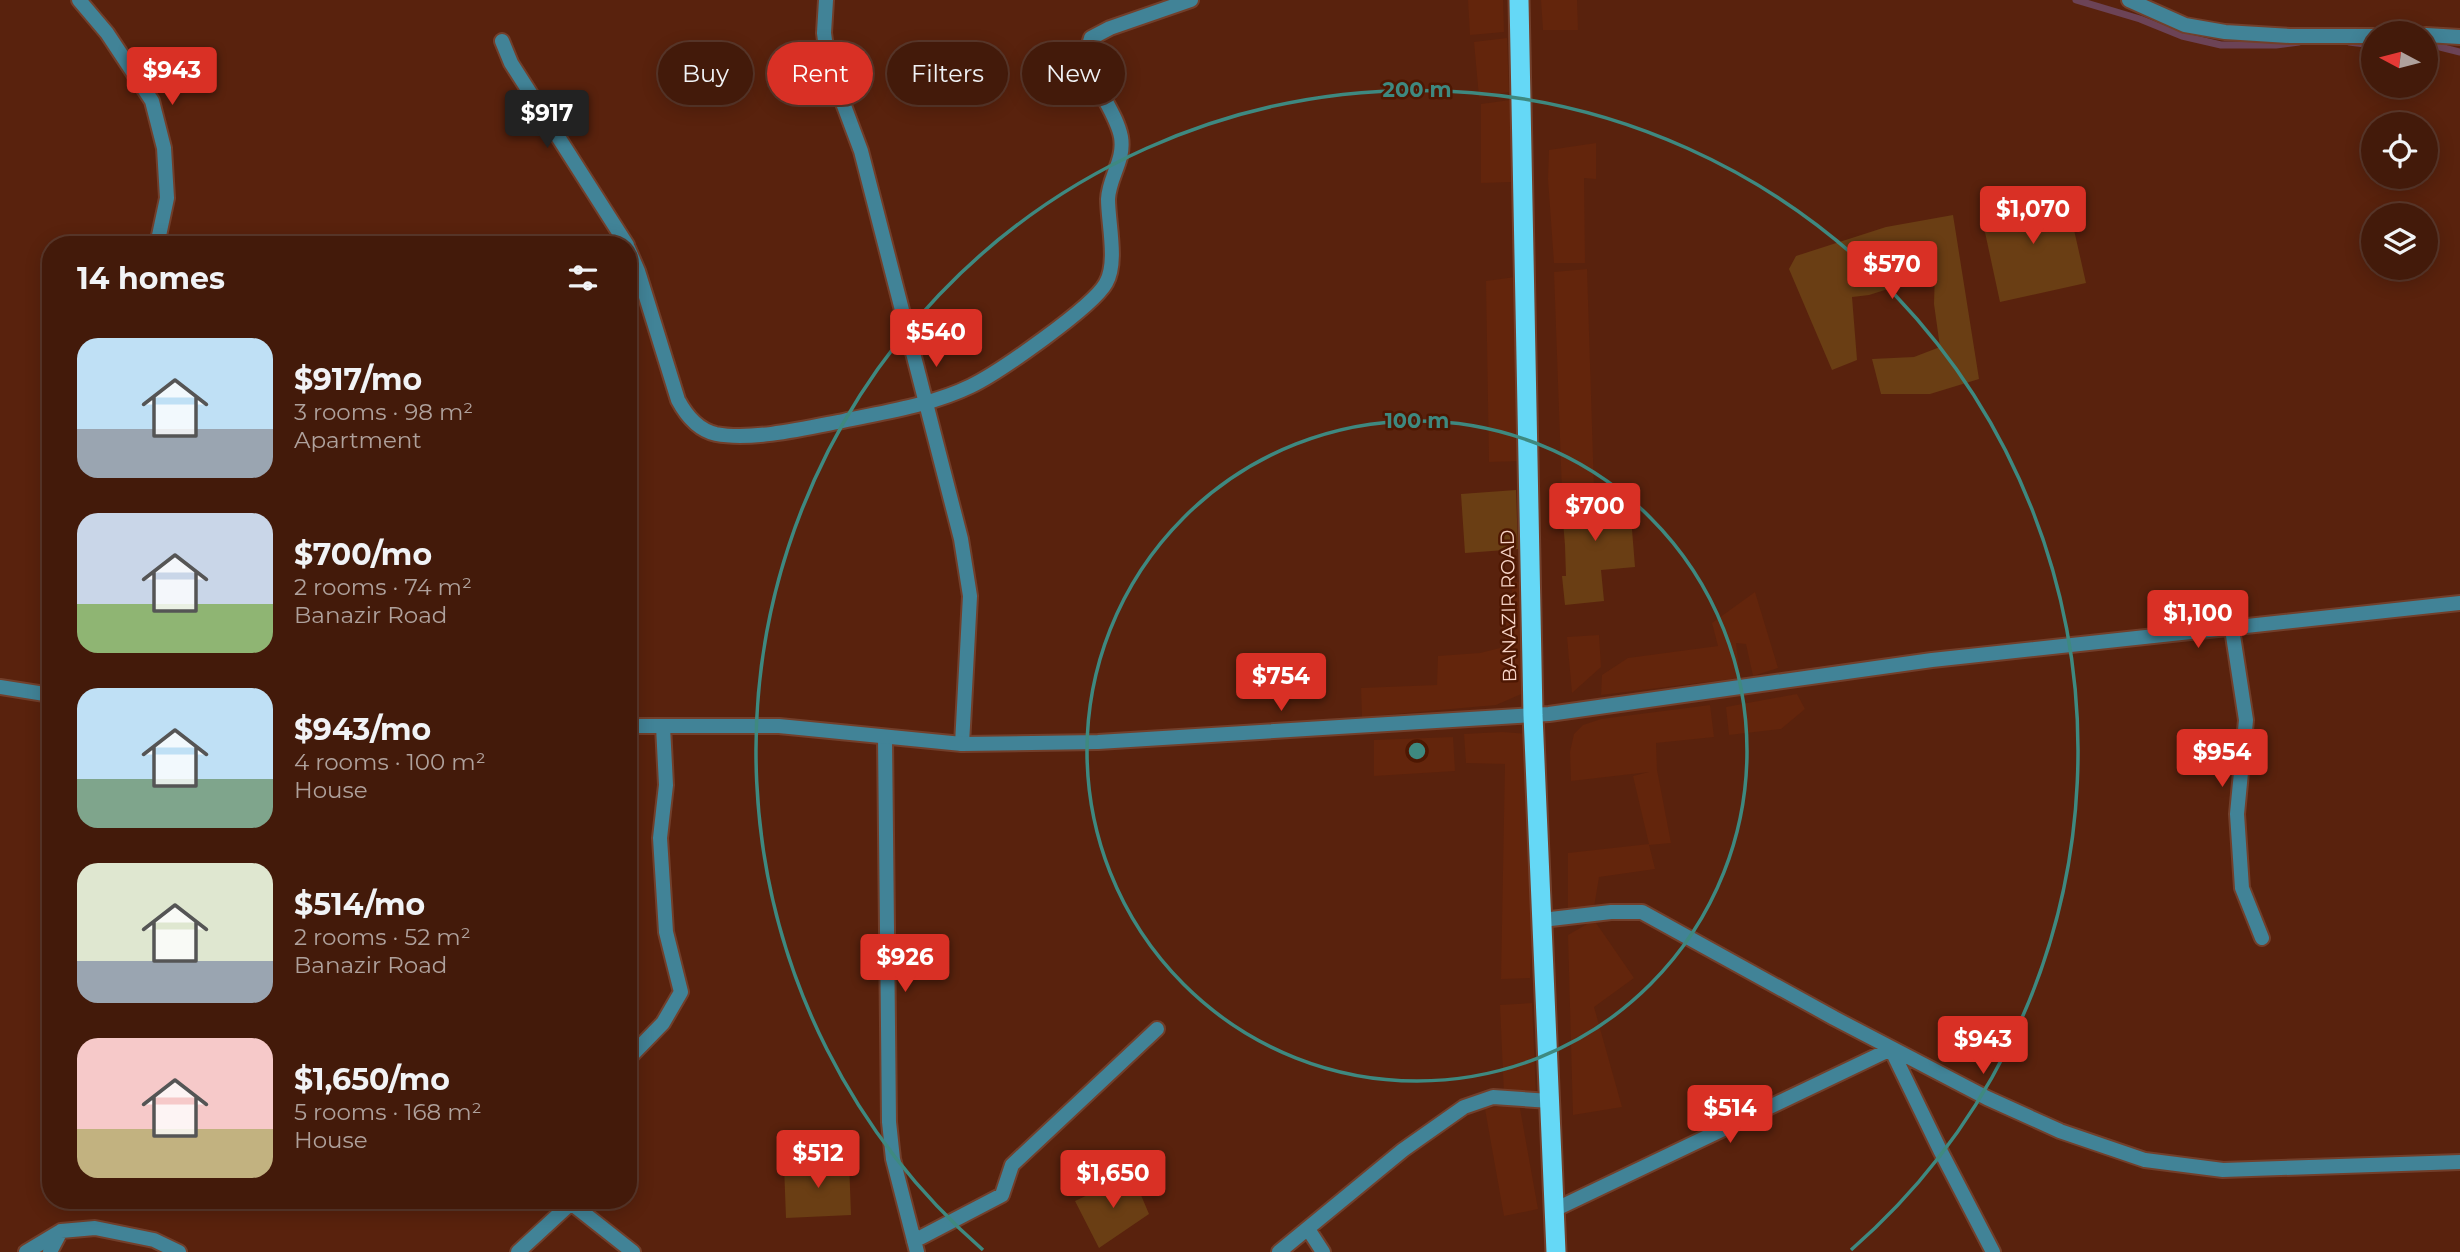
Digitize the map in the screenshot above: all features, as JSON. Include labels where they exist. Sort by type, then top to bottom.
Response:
[{"type":"highway","name":"BANAZIR ROAD","points":[[1519,0],[1533,715],[1556,1252]]},
{"type":"street","points":[[79,0],[107,33],[152,102],[164,148],[167,198],[158,236]]},
{"type":"street","points":[[826,0],[824,33],[828,63],[861,151],[961,539],[970,596],[962,744]]},
{"type":"street","points":[[637,268],[678,400],[686,416],[698,426],[715,434],[789,431],[927,402],[971,386],[1002,367],[1090,302],[1106,284],[1111,269],[1108,197],[1122,147],[1120,133],[1090,68],[1087,49],[1091,38],[1110,28],[1191,0]]},
{"type":"street","points":[[2129,0],[2185,25],[2225,32],[2361,36]]},
{"type":"street","points":[[2438,36],[2460,37]]},
{"type":"street","points":[[502,41],[511,63],[622,236]]},
{"type":"street","points":[[637,726],[779,726],[962,744],[1098,742],[1533,715],[1932,660],[2460,603]]},
{"type":"street","points":[[2232,629],[2246,720],[2237,814],[2242,888],[2262,937]]},
{"type":"street","points":[[0,687],[42,694]]},
{"type":"street","points":[[637,1050],[663,1023],[681,992],[666,933],[660,838],[666,785],[663,726]]},
{"type":"street","points":[[885,737],[890,1122],[893,1159],[915,1247],[1002,1195],[1012,1165],[1157,1029]]},
{"type":"street","points":[[1542,920],[1611,912],[1642,912],[1891,1049],[1987,1098],[2060,1130],[2145,1160],[2223,1170],[2460,1162]]},
{"type":"street","points":[[1554,1210],[1891,1049]]},
{"type":"street","points":[[1891,1049],[1993,1252]]},
{"type":"street","points":[[1279,1252],[1403,1150],[1464,1107],[1493,1097],[1550,1101]]},
{"type":"street","points":[[518,1252],[564,1209]]},
{"type":"street","points":[[580,1209],[633,1252]]},
{"type":"street","points":[[26,1252],[61,1231],[95,1228],[154,1240],[179,1252]]},
{"type":"street","points":[[1308,1229],[1323,1252]]},
{"type":"street","points":[[50,1252],[61,1231]]},
{"type":"shaded area","points":[[1468,0],[1503,0],[1504,32],[1470,35]]},
{"type":"shaded area","points":[[1541,0],[1577,0],[1578,30],[1543,30]]},
{"type":"shaded area","points":[[1507,38],[1509,92],[1479,97],[1474,42]]},
{"type":"shaded area","points":[[1510,100],[1511,182],[1481,183],[1481,104]]},
{"type":"shaded area","points":[[1596,143],[1596,179],[1584,178],[1585,263],[1554,263],[1548,179],[1549,150]]},
{"type":"shaded area","points":[[1587,269],[1594,490],[1562,493],[1554,272]]},
{"type":"shaded area","points":[[1515,277],[1522,461],[1489,462],[1486,281]]},
{"type":"shaded area","points":[[1529,581],[1528,691],[1496,705],[1362,717],[1361,688],[1437,685],[1438,656],[1480,653],[1504,647],[1507,617],[1515,615],[1511,582]]},
{"type":"shaded area","points":[[1755,592],[1778,668],[1753,676],[1746,644],[1736,643],[1740,678],[1601,695],[1602,675],[1628,658],[1718,646],[1712,623]]},
{"type":"shaded area","points":[[1599,635],[1601,667],[1572,693],[1567,637]]},
{"type":"shaded area","points":[[1797,694],[1805,709],[1781,729],[1729,735],[1726,707]]},
{"type":"shaded area","points":[[1710,705],[1714,737],[1656,743],[1657,770],[1671,843],[1649,845],[1655,869],[1599,877],[1594,907],[1568,908],[1568,853],[1649,844],[1633,776],[1649,772],[1571,781],[1570,752],[1574,734],[1583,725],[1601,719]]},
{"type":"shaded area","points":[[1464,734],[1531,734],[1534,896],[1530,978],[1501,979],[1505,764],[1466,763]]},
{"type":"shaded area","points":[[1453,737],[1455,771],[1374,776],[1374,740]]},
{"type":"shaded area","points":[[1594,920],[1634,978],[1594,1007],[1622,1107],[1573,1115],[1568,935]]},
{"type":"shaded area","points":[[1532,1003],[1536,1095],[1504,1095],[1500,1005]]},
{"type":"shaded area","points":[[1519,1103],[1538,1209],[1504,1216],[1485,1109]]},
{"type":"building","points":[[2065,190],[2086,283],[2000,302],[1980,209]]},
{"type":"building","points":[[1953,215],[1979,379],[1930,394],[1881,394],[1872,359],[1914,357],[1940,347],[1934,304],[1935,270],[1907,283],[1869,295],[1852,297],[1857,360],[1832,370],[1789,269],[1796,256],[1886,227]]},
{"type":"building","points":[[1516,490],[1518,549],[1465,553],[1461,494]]},
{"type":"building","points":[[1629,492],[1635,567],[1601,570],[1604,601],[1565,605],[1562,576],[1566,576],[1565,545],[1561,498]]},
{"type":"building","points":[[849,1162],[851,1215],[786,1218],[784,1165]]},
{"type":"building","points":[[1132,1174],[1149,1214],[1099,1248],[1075,1201]]},
{"type":"waterway","points":[[2076,0],[2140,19],[2182,36],[2221,45],[2276,45],[2299,42]]},
{"type":"waterway","points":[[2349,42],[2361,44]]},
{"type":"waterway","points":[[2438,46],[2460,52]]}]
